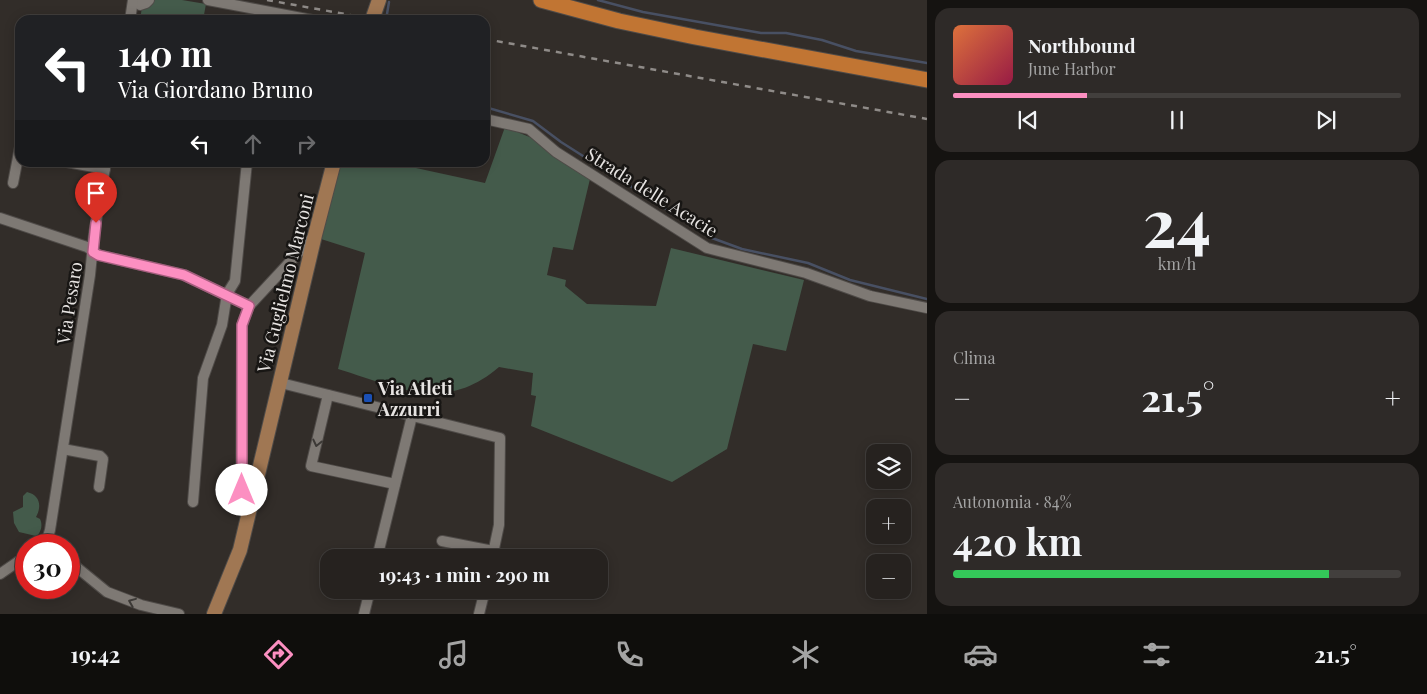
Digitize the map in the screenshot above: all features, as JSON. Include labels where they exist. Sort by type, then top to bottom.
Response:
[{"type":"main road","points":[[541,0],[619,22],[927,80]]},
{"type":"street","points":[[208,0],[276,15]]},
{"type":"street","points":[[132,15],[139,1]]},
{"type":"street","points":[[373,15],[377,1]]},
{"type":"street","name":"Strada delle Acacie","points":[[490,120],[529,129],[556,152],[707,248],[806,273],[870,296],[927,308]]},
{"type":"street","points":[[13,183],[16,167]]},
{"type":"street","name":"Via Pesaro","points":[[49,534],[106,167]]},
{"type":"street","points":[[193,502],[203,378],[222,324],[227,294],[235,281],[246,167]]},
{"type":"street","name":"Via Guglielmo Marconi","points":[[214,614],[240,550],[333,167]]},
{"type":"street","points":[[0,218],[87,247],[98,255],[184,275],[249,306]]},
{"type":"street","points":[[248,516],[241,508],[242,325],[249,306],[315,235]]},
{"type":"street","points":[[280,383],[500,438],[499,525],[494,549]]},
{"type":"street","points":[[328,395],[311,466],[395,484]]},
{"type":"street","points":[[380,549],[412,416]]},
{"type":"street","points":[[63,449],[104,458],[99,487]]},
{"type":"street","points":[[442,541],[473,549]]},
{"type":"street","points":[[0,574],[15,564]]},
{"type":"street","points":[[80,570],[107,592],[141,605],[179,614]]},
{"type":"street","points":[[364,614],[368,599]]},
{"type":"street","points":[[479,614],[483,599]]},
{"type":"green space","points":[[152,0],[182,0],[206,4],[204,15],[141,15],[142,7]]},
{"type":"green space","points":[[505,127],[532,138],[559,160],[590,179],[573,250],[553,247],[547,275],[566,280],[565,286],[587,304],[656,306],[671,248],[804,280],[786,351],[753,344],[727,449],[672,482],[531,426],[536,396],[531,395],[533,373],[499,367],[479,381],[459,390],[440,393],[401,389],[338,369],[365,253],[321,239],[340,167],[411,167],[485,183]]},
{"type":"green space","points":[[27,492],[31,493],[39,502],[36,517],[40,519],[41,526],[38,534],[19,532],[14,523],[13,512],[23,507],[23,496]]},
{"type":"waterway","points":[[598,0],[643,12],[761,33],[786,33],[822,40],[856,51],[927,63]]},
{"type":"waterway","points":[[387,14],[389,2]]},
{"type":"waterway","points":[[490,108],[533,121],[561,142],[712,238],[742,249],[808,263],[850,280],[927,299]]},
{"type":"railway","points":[[267,0],[350,15]]},
{"type":"railway","points":[[490,40],[927,119]]},
{"type":"place","name":"Via Atleti Azzurri","points":[[368,398]]},
{"type":"route","points":[[96,223],[93,252],[98,255],[184,275],[249,306],[242,325],[242,490]]}]
